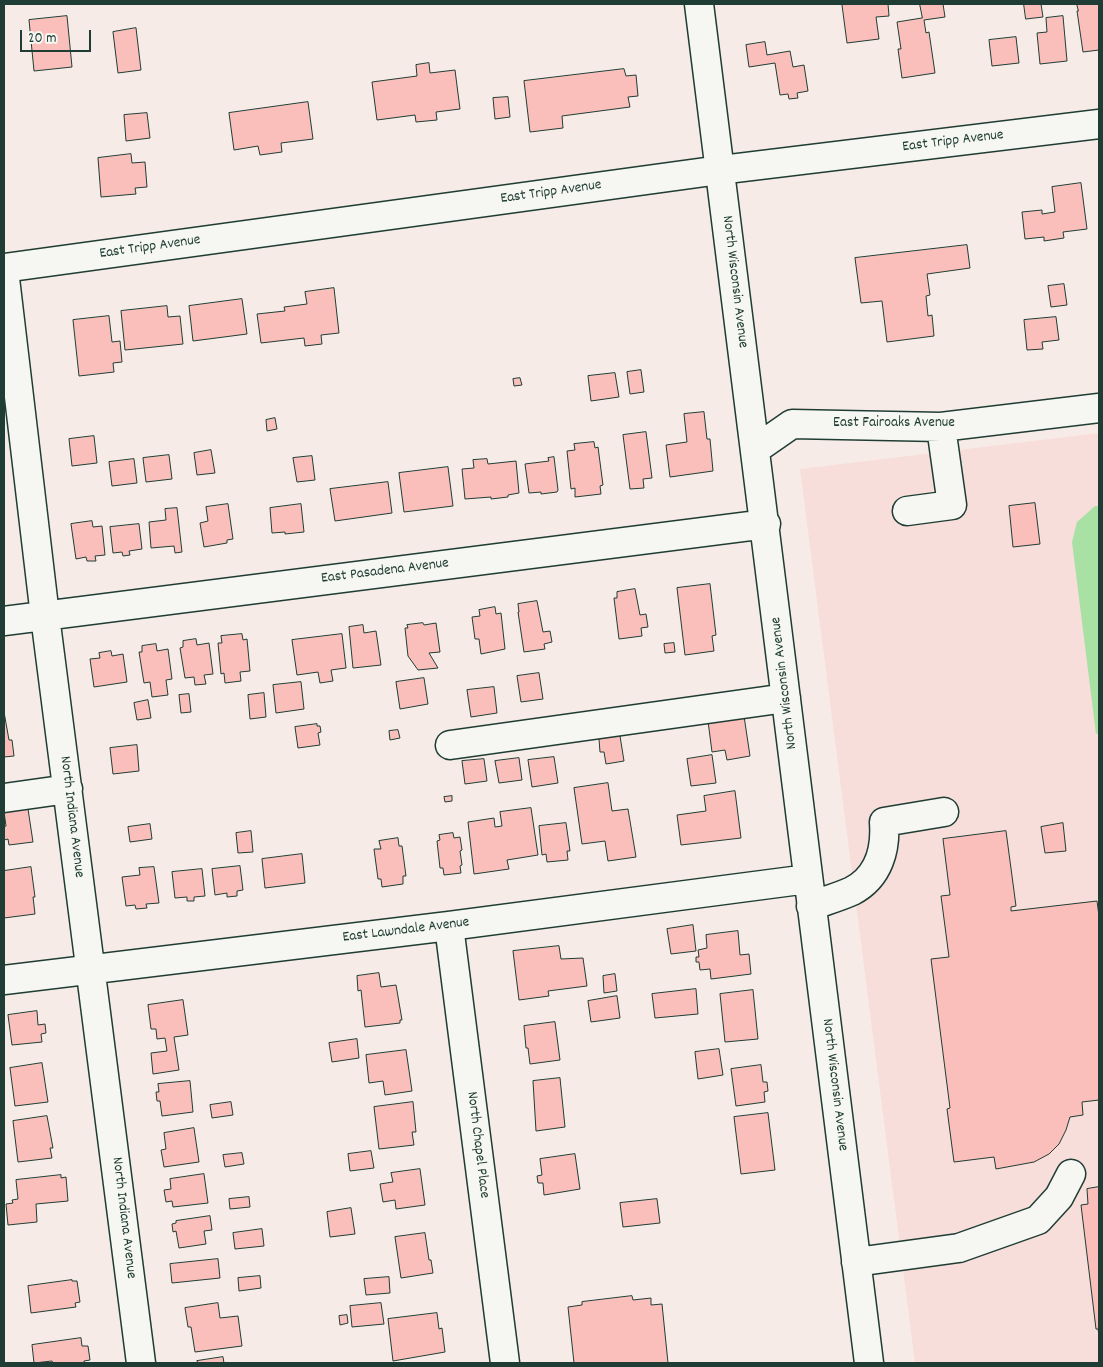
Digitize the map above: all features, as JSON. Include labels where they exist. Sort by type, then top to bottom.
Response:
[{"type":"street","name":"North Wisconsin Avenue","points":[[700,4],[869,1363]]},
{"type":"street","name":"East Tripp Avenue","points":[[4,269],[720,170],[1099,124]]},
{"type":"street","name":"North Indiana Avenue","points":[[4,269],[45,616],[141,1363]]},
{"type":"street","name":"East Fairoaks Avenue","points":[[756,449],[792,424],[941,427],[1099,408]]},
{"type":"street","points":[[907,511],[952,505],[941,427]]},
{"type":"street","name":"East Pasadena Avenue","points":[[4,621],[766,524]]},
{"type":"street","points":[[450,745],[786,698]]},
{"type":"street","points":[[4,798],[68,789]]},
{"type":"street","points":[[811,906],[853,890],[866,880],[880,862],[886,839],[884,822],[944,812]]},
{"type":"street","name":"East Lawndale Avenue","points":[[4,980],[449,926],[808,879]]},
{"type":"street","name":"North Chapel Place","points":[[449,926],[505,1363]]},
{"type":"street","points":[[856,1262],[959,1248],[1038,1220],[1059,1197],[1071,1174]]},
{"type":"shaded area","points":[[1099,433],[1099,1363],[915,1363],[800,469]]},
{"type":"green space","points":[[1095,506],[1099,506],[1099,733],[1096,734],[1072,542],[1077,522]]},
{"type":"building","points":[[888,4],[889,16],[876,17],[879,39],[847,43],[842,5]]},
{"type":"building","points":[[920,4],[943,4],[945,17],[924,20],[926,33],[929,32],[935,73],[902,78],[898,49],[901,49],[897,22],[922,18]]},
{"type":"building","points":[[1024,4],[1041,4],[1043,17],[1026,19]]},
{"type":"building","points":[[1077,4],[1099,4],[1099,50],[1083,52]]},
{"type":"building","points":[[67,16],[72,67],[34,71],[29,20]]},
{"type":"building","points":[[1063,16],[1067,61],[1040,64],[1037,33],[1047,32],[1046,18]]},
{"type":"building","points":[[136,28],[141,70],[118,73],[113,32]]},
{"type":"building","points":[[1016,37],[1019,63],[992,66],[989,40]]},
{"type":"building","points":[[765,42],[767,55],[790,51],[793,67],[804,65],[808,91],[797,93],[798,98],[789,99],[788,94],[780,95],[775,63],[749,67],[746,45]]},
{"type":"building","points":[[429,63],[430,73],[455,70],[460,109],[436,112],[437,120],[416,122],[415,115],[377,120],[372,82],[417,76],[416,65]]},
{"type":"building","points":[[624,69],[626,76],[636,75],[638,96],[628,97],[630,107],[562,116],[563,128],[530,132],[524,81]]},
{"type":"building","points":[[508,97],[510,117],[495,119],[493,98]]},
{"type":"building","points":[[308,102],[313,139],[281,143],[282,152],[260,155],[258,146],[234,150],[229,113]]},
{"type":"building","points":[[147,113],[150,138],[126,141],[124,115]]},
{"type":"building","points":[[131,154],[132,163],[145,162],[147,187],[135,188],[136,194],[101,197],[98,158]]},
{"type":"building","points":[[1081,183],[1087,229],[1063,232],[1064,238],[1044,241],[1044,237],[1025,239],[1022,212],[1042,210],[1042,214],[1055,212],[1052,187]]},
{"type":"building","points":[[967,245],[970,268],[927,274],[930,295],[926,296],[928,316],[932,315],[934,336],[887,342],[882,301],[861,303],[855,258]]},
{"type":"building","points":[[1064,284],[1067,305],[1051,307],[1048,286]]},
{"type":"building","points":[[334,288],[339,333],[321,335],[322,344],[305,346],[304,338],[261,343],[257,314],[285,311],[284,307],[307,304],[305,292]]},
{"type":"building","points":[[242,299],[247,334],[193,341],[189,306]]},
{"type":"building","points":[[167,306],[168,317],[180,316],[183,344],[125,350],[121,311]]},
{"type":"building","points":[[109,316],[112,342],[120,341],[122,362],[113,363],[114,372],[79,376],[73,320]]},
{"type":"building","points":[[1056,317],[1059,340],[1042,342],[1043,349],[1027,350],[1024,320]]},
{"type":"building","points":[[641,370],[644,392],[630,394],[627,372]]},
{"type":"building","points":[[615,373],[619,397],[591,401],[588,376]]},
{"type":"building","points":[[520,378],[522,385],[514,386],[513,379]]},
{"type":"building","points":[[704,412],[707,439],[710,439],[713,471],[670,477],[666,445],[687,442],[684,414]]},
{"type":"building","points":[[275,418],[277,429],[267,431],[266,420]]},
{"type":"building","points":[[646,432],[652,478],[643,479],[644,488],[630,489],[623,435]]},
{"type":"building","points":[[94,436],[97,463],[72,466],[69,439]]},
{"type":"building","points":[[594,442],[595,448],[598,447],[603,485],[600,486],[601,494],[575,497],[575,488],[571,489],[567,451],[575,450],[574,444]]},
{"type":"building","points":[[211,450],[215,473],[197,475],[194,453]]},
{"type":"building","points":[[169,455],[172,479],[146,482],[143,458]]},
{"type":"building","points":[[312,456],[315,480],[297,482],[293,458]]},
{"type":"building","points":[[554,457],[557,492],[529,493],[525,464],[549,461],[548,458]]},
{"type":"building","points":[[134,459],[137,483],[112,486],[109,462]]},
{"type":"building","points":[[487,459],[488,464],[516,461],[519,493],[508,495],[508,497],[491,499],[491,497],[465,499],[462,469],[474,468],[473,460]]},
{"type":"building","points":[[448,467],[453,506],[404,512],[399,473]]},
{"type":"building","points":[[388,482],[392,513],[335,521],[330,489]]},
{"type":"building","points":[[1035,503],[1040,544],[1013,547],[1009,506]]},
{"type":"building","points":[[228,504],[233,539],[227,540],[227,543],[204,547],[200,523],[208,521],[206,507]]},
{"type":"building","points":[[301,504],[304,532],[272,533],[270,508]]},
{"type":"building","points":[[177,508],[182,552],[175,553],[174,546],[151,548],[149,522],[166,520],[165,509]]},
{"type":"building","points":[[92,521],[93,527],[102,526],[105,555],[95,556],[96,561],[87,561],[86,557],[76,559],[71,524]]},
{"type":"building","points":[[139,524],[142,549],[129,551],[130,555],[123,556],[122,552],[113,553],[110,527]]},
{"type":"building","points":[[710,584],[716,635],[712,636],[714,651],[685,655],[677,588]]},
{"type":"building","points":[[635,589],[640,615],[646,614],[648,627],[641,628],[642,636],[619,639],[614,598],[617,598],[617,592]]},
{"type":"building","points":[[537,601],[543,632],[550,631],[552,642],[544,644],[545,649],[524,652],[518,604]]},
{"type":"building","points":[[495,607],[496,614],[501,613],[505,649],[481,654],[479,639],[475,639],[472,617],[480,616],[479,610]]},
{"type":"building","points":[[423,623],[424,625],[436,623],[440,652],[429,653],[438,668],[418,670],[408,656],[405,628],[408,628],[407,625]]},
{"type":"building","points":[[363,625],[364,633],[376,631],[381,665],[353,668],[349,627]]},
{"type":"building","points":[[242,634],[243,640],[247,639],[250,671],[240,672],[241,681],[225,683],[224,673],[221,674],[218,643],[222,643],[221,636]]},
{"type":"building","points":[[342,634],[346,668],[331,670],[333,681],[320,683],[318,672],[297,675],[292,640]]},
{"type":"building","points":[[196,639],[197,645],[209,643],[213,674],[204,675],[206,684],[195,685],[194,677],[185,678],[180,648],[183,647],[183,641]]},
{"type":"building","points":[[674,643],[675,652],[665,653],[664,644]]},
{"type":"building","points":[[156,644],[157,651],[168,649],[172,679],[166,680],[168,695],[152,697],[150,682],[144,683],[139,652],[142,652],[142,646]]},
{"type":"building","points":[[111,651],[112,656],[123,654],[127,682],[94,687],[90,659],[100,658],[99,653]]},
{"type":"building","points":[[539,673],[543,699],[521,702],[517,676]]},
{"type":"building","points":[[424,678],[428,704],[400,709],[396,682]]},
{"type":"building","points":[[301,682],[304,709],[276,713],[273,685]]},
{"type":"building","points":[[494,687],[497,713],[471,717],[467,690]]},
{"type":"building","points":[[264,693],[266,717],[250,719],[248,695]]},
{"type":"building","points":[[189,694],[191,712],[181,713],[179,695]]},
{"type":"building","points":[[148,700],[151,718],[137,720],[134,703]]},
{"type":"building","points":[[4,712],[9,740],[12,740],[14,756],[4,757]]},
{"type":"building","points":[[744,716],[750,756],[727,760],[725,750],[712,752],[708,721]]},
{"type":"building","points":[[317,724],[317,726],[320,726],[321,732],[318,733],[320,745],[298,748],[295,727]]},
{"type":"building","points":[[398,730],[400,738],[390,740],[389,731]]},
{"type":"building","points":[[620,736],[624,761],[606,764],[604,752],[600,752],[599,739]]},
{"type":"building","points":[[137,745],[139,771],[113,774],[110,748]]},
{"type":"building","points":[[712,755],[716,783],[691,786],[687,759]]},
{"type":"building","points":[[554,757],[558,783],[532,787],[528,760]]},
{"type":"building","points":[[519,758],[522,780],[499,783],[495,761]]},
{"type":"building","points":[[484,759],[487,781],[465,784],[462,761]]},
{"type":"building","points":[[608,783],[612,811],[628,809],[636,857],[608,861],[605,841],[582,844],[574,788]]},
{"type":"building","points":[[735,791],[741,838],[681,845],[677,815],[706,811],[704,796]]},
{"type":"building","points":[[452,796],[452,801],[445,802],[444,797]]},
{"type":"building","points":[[531,808],[538,855],[507,860],[509,869],[474,874],[468,822],[494,818],[495,827],[502,826],[500,812]]},
{"type":"building","points":[[28,809],[33,842],[9,845],[8,839],[4,840],[4,827],[6,826],[4,812]]},
{"type":"building","points":[[566,823],[570,851],[567,851],[568,860],[547,862],[546,854],[542,855],[539,826]]},
{"type":"building","points":[[1063,823],[1066,851],[1045,853],[1041,827]]},
{"type":"building","points":[[150,824],[152,839],[130,842],[128,827]]},
{"type":"building","points":[[251,831],[253,852],[238,853],[236,833]]},
{"type":"building","points":[[1006,831],[1016,906],[1011,907],[1011,911],[1097,901],[1099,916],[1099,1100],[1082,1102],[1083,1115],[1070,1117],[1059,1144],[1049,1154],[1034,1162],[996,1169],[994,1157],[954,1162],[947,1109],[950,1108],[931,959],[949,957],[941,896],[950,895],[943,839]]},
{"type":"building","points":[[453,833],[454,838],[460,837],[462,850],[460,851],[461,873],[444,875],[443,868],[440,868],[437,841],[440,840],[439,835]]},
{"type":"building","points":[[398,838],[399,846],[402,846],[406,876],[403,876],[403,884],[382,887],[381,879],[378,879],[374,849],[381,849],[379,841]]},
{"type":"building","points":[[302,854],[305,883],[265,888],[262,859]]},
{"type":"building","points":[[240,866],[243,890],[237,891],[237,896],[227,897],[227,893],[215,895],[212,869]]},
{"type":"building","points":[[31,867],[35,914],[4,918],[4,871]]},
{"type":"building","points":[[154,867],[159,903],[146,904],[147,908],[136,909],[135,905],[126,906],[122,877],[140,875],[139,868]]},
{"type":"building","points":[[202,869],[205,896],[194,897],[194,901],[187,901],[187,897],[175,898],[172,872]]},
{"type":"building","points":[[693,925],[696,951],[671,954],[667,929]]},
{"type":"building","points":[[738,931],[740,955],[749,954],[751,974],[711,979],[710,969],[700,970],[699,962],[696,962],[696,957],[699,957],[698,950],[707,948],[706,935]]},
{"type":"building","points":[[559,946],[561,959],[583,958],[587,986],[548,991],[549,996],[519,1000],[513,951]]},
{"type":"building","points":[[379,973],[381,987],[396,985],[402,1020],[400,1020],[400,1023],[365,1027],[361,990],[358,991],[357,976]]},
{"type":"building","points":[[615,974],[617,991],[604,993],[603,976]]},
{"type":"building","points":[[696,989],[698,1014],[655,1018],[652,994]]},
{"type":"building","points":[[753,990],[758,1039],[725,1042],[720,994]]},
{"type":"building","points":[[617,996],[620,1018],[591,1022],[588,1001]]},
{"type":"building","points":[[183,1000],[188,1035],[174,1037],[179,1070],[153,1074],[151,1053],[167,1051],[165,1038],[157,1039],[156,1029],[151,1029],[148,1005]]},
{"type":"building","points":[[37,1011],[38,1025],[45,1024],[46,1033],[41,1034],[42,1042],[12,1045],[8,1015]]},
{"type":"building","points":[[555,1022],[560,1060],[530,1064],[524,1026]]},
{"type":"building","points":[[357,1039],[359,1058],[332,1062],[329,1043]]},
{"type":"building","points":[[719,1049],[723,1075],[698,1079],[695,1052]]},
{"type":"building","points":[[406,1050],[412,1091],[385,1095],[383,1081],[369,1083],[366,1055]]},
{"type":"building","points":[[42,1063],[48,1102],[15,1106],[10,1068]]},
{"type":"building","points":[[761,1065],[763,1082],[767,1082],[768,1091],[764,1092],[765,1102],[736,1106],[731,1069]]},
{"type":"building","points":[[560,1078],[565,1127],[536,1131],[533,1081]]},
{"type":"building","points":[[190,1081],[193,1112],[162,1116],[160,1101],[157,1101],[156,1092],[159,1092],[158,1084]]},
{"type":"building","points":[[231,1102],[233,1115],[212,1118],[210,1105]]},
{"type":"building","points":[[413,1102],[416,1132],[412,1132],[414,1145],[379,1149],[374,1107]]},
{"type":"building","points":[[768,1113],[775,1170],[741,1174],[734,1117]]},
{"type":"building","points":[[47,1116],[53,1148],[50,1148],[52,1158],[18,1162],[13,1121]]},
{"type":"building","points":[[194,1128],[199,1162],[164,1167],[161,1150],[166,1149],[164,1133]]},
{"type":"building","points":[[371,1151],[374,1168],[350,1171],[348,1154]]},
{"type":"building","points":[[242,1153],[244,1164],[225,1167],[223,1155]]},
{"type":"building","points":[[575,1154],[580,1189],[544,1195],[543,1183],[538,1183],[537,1176],[542,1175],[540,1159]]},
{"type":"building","points":[[420,1169],[425,1205],[396,1209],[395,1200],[383,1202],[380,1184],[393,1182],[391,1173]]},
{"type":"building","points":[[204,1174],[208,1203],[173,1207],[172,1201],[166,1202],[164,1190],[171,1189],[170,1179]]},
{"type":"building","points":[[61,1175],[61,1178],[66,1177],[68,1201],[36,1204],[37,1222],[8,1225],[6,1204],[13,1203],[12,1200],[18,1199],[16,1180]]},
{"type":"building","points":[[1099,1187],[1099,1335],[1098,1329],[1096,1329],[1081,1205],[1088,1204],[1087,1189]]},
{"type":"building","points":[[249,1197],[250,1207],[230,1209],[229,1199]]},
{"type":"building","points":[[657,1199],[660,1223],[623,1227],[620,1203]]},
{"type":"building","points":[[351,1208],[355,1234],[330,1237],[327,1212]]},
{"type":"building","points":[[210,1216],[212,1230],[204,1231],[206,1244],[179,1248],[176,1231],[173,1232],[172,1224],[176,1223],[176,1221]]},
{"type":"building","points":[[262,1229],[264,1246],[235,1249],[233,1233]]},
{"type":"building","points":[[425,1233],[433,1273],[401,1278],[395,1237]]},
{"type":"building","points":[[218,1259],[220,1278],[172,1283],[170,1264]]},
{"type":"building","points":[[260,1276],[261,1288],[239,1291],[238,1278]]},
{"type":"building","points":[[389,1277],[390,1293],[366,1295],[364,1279]]},
{"type":"building","points":[[72,1280],[77,1281],[80,1302],[75,1303],[76,1307],[31,1313],[28,1286]]},
{"type":"building","points":[[632,1296],[633,1300],[651,1298],[651,1305],[662,1304],[668,1363],[574,1363],[568,1307],[582,1305],[582,1302]]},
{"type":"building","points":[[218,1303],[220,1318],[238,1316],[242,1346],[195,1352],[191,1327],[188,1327],[185,1308]]},
{"type":"building","points":[[381,1303],[384,1324],[352,1327],[350,1306]]},
{"type":"building","points":[[437,1313],[439,1329],[442,1328],[445,1352],[393,1361],[388,1319]]},
{"type":"building","points":[[347,1315],[348,1323],[340,1325],[339,1316]]},
{"type":"building","points":[[81,1338],[82,1346],[88,1346],[90,1360],[84,1361],[84,1363],[53,1363],[52,1361],[34,1363],[32,1345]]},
{"type":"building","points":[[223,1357],[224,1363],[198,1363],[197,1361]]}]
